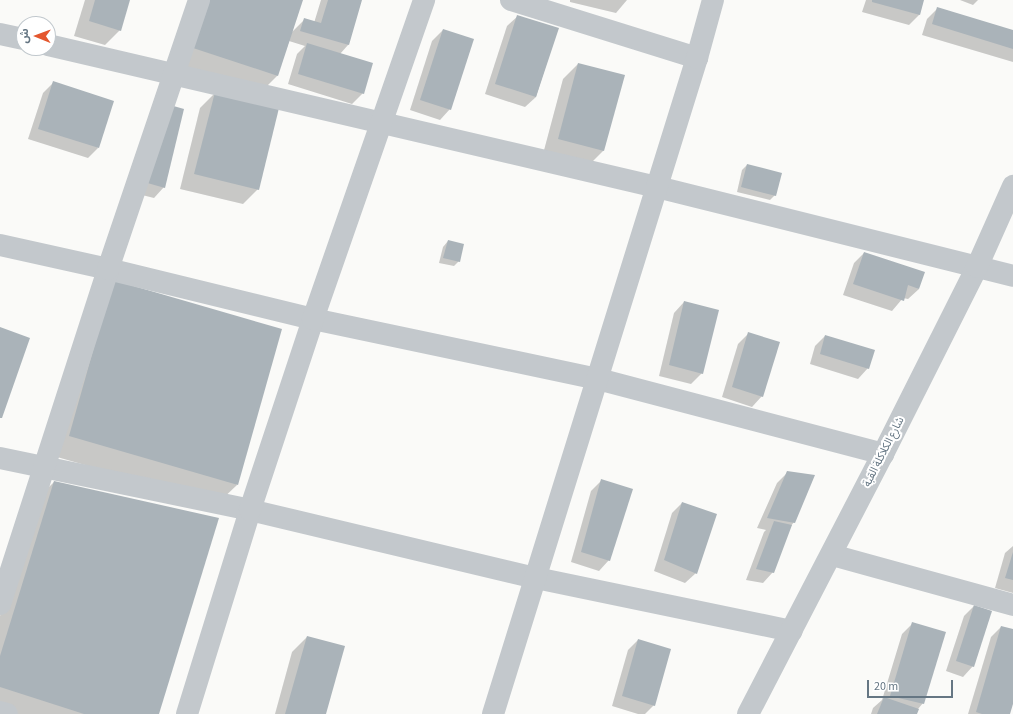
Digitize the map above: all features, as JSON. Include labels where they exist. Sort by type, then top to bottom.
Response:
[{"type":"street","points":[[0,604],[108,269],[199,0]]},
{"type":"street","points":[[187,714],[250,510],[313,319],[380,122],[424,0]]},
{"type":"street","points":[[511,0],[697,58]]},
{"type":"street","points":[[493,714],[657,188],[697,58],[713,0]]},
{"type":"street","points":[[0,34],[16,37]]},
{"type":"street","points":[[56,47],[657,188],[1013,276]]},
{"type":"street","name":"شارع الكلاكلة القبة","points":[[748,714],[832,555],[977,267],[1013,186]]},
{"type":"street","points":[[0,245],[108,269],[313,319],[598,379],[883,454]]},
{"type":"street","points":[[0,458],[250,510],[536,578],[792,631]]},
{"type":"street","points":[[832,555],[1013,605]]},
{"type":"street","points":[[0,712],[7,714]]},
{"type":"building","points":[[95,0],[130,0],[121,31],[89,21]]},
{"type":"building","points":[[209,0],[303,0],[278,76],[193,48]]},
{"type":"building","points":[[328,0],[362,0],[349,45],[300,31],[304,18],[321,23]]},
{"type":"building","points":[[872,0],[924,0],[920,15],[872,2]]},
{"type":"building","points":[[937,7],[1013,30],[1013,49],[932,24]]},
{"type":"building","points":[[517,15],[559,28],[536,97],[495,84]]},
{"type":"building","points":[[443,29],[474,39],[451,110],[420,100]]},
{"type":"building","points":[[307,43],[373,63],[364,94],[298,74]]},
{"type":"building","points":[[578,63],[625,75],[604,151],[558,139]]},
{"type":"building","points":[[53,81],[114,101],[99,148],[38,129]]},
{"type":"building","points":[[215,92],[279,108],[259,190],[194,174]]},
{"type":"building","points":[[170,105],[184,109],[165,188],[144,182]]},
{"type":"building","points":[[747,164],[782,173],[776,196],[741,187]]},
{"type":"building","points":[[448,240],[464,244],[460,262],[443,258]]},
{"type":"building","points":[[864,252],[925,272],[919,289],[908,285],[904,301],[853,284]]},
{"type":"building","points":[[113,280],[282,329],[238,485],[69,436]]},
{"type":"building","points":[[684,301],[719,310],[703,374],[669,365]]},
{"type":"building","points":[[0,327],[30,338],[2,418],[0,418]]},
{"type":"building","points":[[748,332],[780,342],[763,397],[732,387]]},
{"type":"building","points":[[825,335],[875,350],[869,369],[820,354]]},
{"type":"building","points":[[787,471],[815,475],[795,523],[767,518]]},
{"type":"building","points":[[601,479],[633,489],[610,561],[581,552]]},
{"type":"building","points":[[54,481],[219,518],[159,714],[84,714],[0,687],[0,656]]},
{"type":"building","points":[[682,502],[717,514],[697,574],[664,560]]},
{"type":"building","points":[[774,521],[792,525],[774,573],[756,569]]},
{"type":"building","points":[[1013,552],[1013,580],[1005,578]]},
{"type":"building","points":[[974,605],[992,611],[974,667],[956,661]]},
{"type":"building","points":[[912,622],[946,632],[924,704],[890,696]]},
{"type":"building","points":[[1001,626],[1013,629],[1013,704],[1010,714],[982,714],[976,712]]},
{"type":"building","points":[[307,636],[345,646],[326,714],[285,714]]},
{"type":"building","points":[[638,639],[671,649],[655,706],[622,696]]},
{"type":"building","points":[[884,697],[919,709],[917,714],[877,714]]}]
